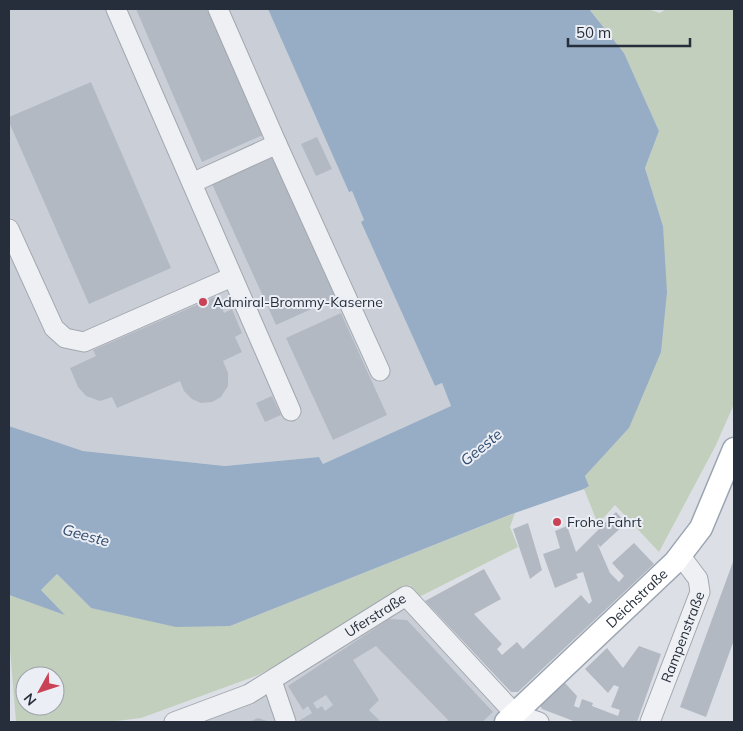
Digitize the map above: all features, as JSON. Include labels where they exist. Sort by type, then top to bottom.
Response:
[{"type":"main road","name":"Deichstraße","points":[[510,718],[680,556],[701,528],[734,449]]},
{"type":"street","points":[[116,9],[291,411]]},
{"type":"street","points":[[218,9],[276,144],[380,371]]},
{"type":"street","points":[[192,183],[276,144]]},
{"type":"street","points":[[9,229],[54,328],[65,338],[84,342],[232,277]]},
{"type":"street","name":"Rampenstraße","points":[[650,722],[700,592],[698,579],[680,556]]},
{"type":"street","name":"Uferstraße","points":[[272,681],[406,596],[510,718]]},
{"type":"street","points":[[174,722],[249,694],[272,681],[286,722]]},
{"type":"street","points":[[510,718],[539,722]]},
{"type":"shaded area","name":"Admiral-Brommy-Kaserne","points":[[9,9],[268,9],[349,191],[352,191],[364,220],[362,222],[435,386],[442,383],[451,406],[323,464],[319,457],[225,466],[83,451],[9,426]]},
{"type":"shaded area","points":[[419,597],[515,701],[493,722],[200,722]]},
{"type":"green space","points":[[589,9],[648,9],[660,13],[666,9],[734,9],[734,404],[716,445],[659,552],[615,505],[598,524],[584,489],[589,486],[585,476],[629,428],[663,226],[645,168],[659,131],[624,53]]},
{"type":"green space","points":[[515,513],[510,527],[518,547],[419,597],[410,585],[308,649],[256,676],[141,718],[109,722],[16,722],[16,716],[65,716],[65,666],[15,666],[15,710],[9,637],[9,595],[64,614],[41,590],[57,574],[91,608],[230,626]]},
{"type":"water","name":"Geeste","points":[[268,9],[589,9],[624,53],[659,131],[645,168],[663,226],[667,292],[661,352],[629,428],[585,476],[589,486],[584,489],[512,514],[230,626],[176,627],[91,608],[57,574],[41,590],[65,615],[9,595],[9,426],[83,451],[225,466],[319,457],[323,464],[451,406],[442,383],[435,386],[361,222],[364,220],[352,191],[349,192]]},
{"type":"building","points":[[136,9],[208,9],[263,135],[202,162]]},
{"type":"building","points":[[91,82],[171,268],[89,304],[9,122],[9,117]]},
{"type":"building","points":[[317,137],[332,169],[316,176],[301,144]]},
{"type":"building","points":[[272,157],[336,298],[276,325],[212,184]]},
{"type":"building","points":[[217,296],[224,313],[232,309],[242,333],[235,337],[242,352],[223,361],[228,373],[228,386],[221,397],[212,402],[201,403],[192,399],[184,391],[180,381],[117,408],[112,397],[100,401],[86,396],[78,387],[70,368],[96,356],[93,350]]},
{"type":"building","points":[[341,313],[387,415],[333,440],[286,338]]},
{"type":"building","points":[[272,396],[281,415],[265,422],[256,403]]},
{"type":"building","points":[[616,512],[626,523],[600,547],[597,543],[610,573],[619,582],[624,576],[612,563],[634,543],[654,564],[518,692],[511,692],[425,601],[484,569],[501,599],[474,614],[502,644],[497,649],[502,655],[517,642],[523,649],[581,595],[589,604],[592,601],[583,572],[576,574],[578,578],[555,588],[543,554],[560,548],[555,531],[567,526],[576,552]]},
{"type":"building","points":[[528,523],[542,570],[530,579],[513,529]]},
{"type":"building","points":[[734,559],[734,640],[706,717],[680,707]]},
{"type":"building","points":[[389,619],[407,620],[493,712],[482,722],[446,722],[448,720],[376,646],[353,660],[379,700],[369,710],[381,722],[297,722],[312,713],[308,706],[303,710],[288,686]],"holes":[[[326,695],[333,705],[325,711],[322,706],[317,709],[313,703]]]},
{"type":"building","points":[[639,646],[661,654],[637,722],[576,722],[542,709],[540,705],[565,683],[577,696],[574,706],[579,708],[582,699],[593,703],[592,706],[618,716],[620,710],[611,707],[619,687],[614,685],[608,693],[585,669],[607,648],[623,668]]},
{"type":"building","points":[[258,718],[270,722],[249,722]]},
{"type":"place","name":"Admiral-Brommy-Kaserne","points":[[203,302]]},
{"type":"place","name":"Frohe Fahrt","points":[[557,522]]}]
